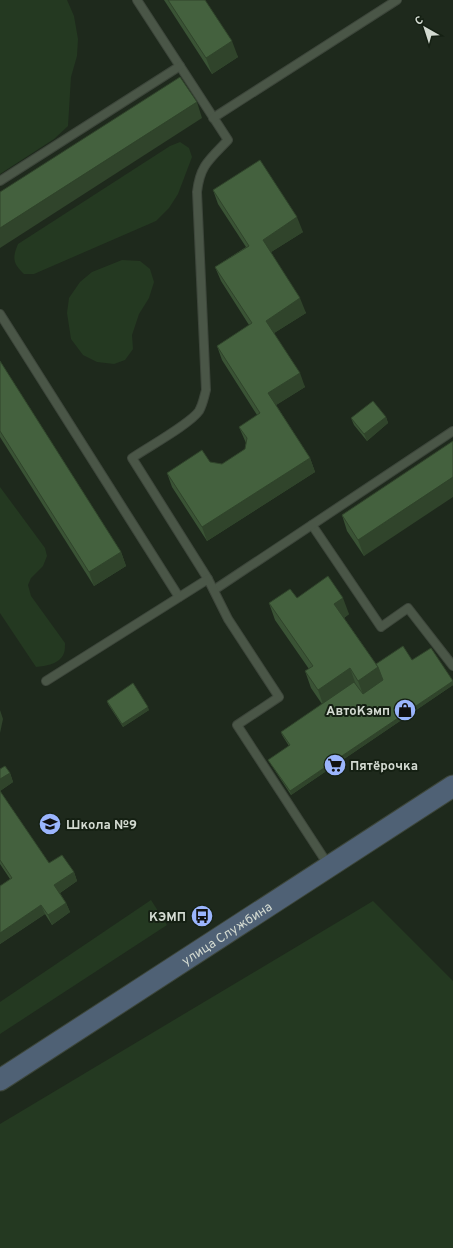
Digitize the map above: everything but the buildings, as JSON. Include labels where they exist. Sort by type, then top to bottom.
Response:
[{"type":"street","name":"улица Службина","points":[[0,1080],[453,786]]},
{"type":"lane","points":[[137,0],[228,140],[203,167],[198,178],[206,390],[203,402],[198,412],[189,420],[132,458],[208,579],[228,619],[279,697],[237,725],[329,866]]},
{"type":"lane","points":[[213,118],[397,0]]},
{"type":"lane","points":[[0,181],[180,66]]},
{"type":"lane","points":[[0,314],[179,597]]},
{"type":"lane","points":[[214,590],[453,431]]},
{"type":"lane","points":[[312,525],[381,627],[408,608],[453,666]]},
{"type":"lane","points":[[46,681],[208,579]]},
{"type":"green space","points":[[0,0],[67,0],[74,16],[78,39],[77,56],[71,77],[68,126],[54,139],[0,174]]},
{"type":"green space","points":[[180,142],[189,148],[192,157],[178,194],[169,208],[156,221],[34,274],[24,274],[18,267],[14,257],[18,244],[170,146]]},
{"type":"green space","points":[[122,260],[140,261],[150,269],[154,282],[149,298],[139,314],[132,335],[133,349],[125,360],[114,364],[97,362],[83,355],[71,339],[67,313],[69,298],[80,282],[92,272]]},
{"type":"green space","points":[[0,487],[45,548],[47,556],[43,566],[31,578],[28,585],[31,596],[65,643],[65,651],[62,657],[56,662],[48,665],[36,667],[0,613]]},
{"type":"green space","points":[[151,900],[167,925],[0,1034],[0,1002]]},
{"type":"green space","points":[[373,901],[453,981],[453,1248],[0,1248],[0,1124]]},
{"type":"place","name":"АвтоКэмп","points":[[405,710]]},
{"type":"place","name":"Пятёрочка","points":[[335,765]]},
{"type":"place","name":"Школа №9","points":[[50,824]]},
{"type":"place","name":"КЭМП","points":[[202,916]]}]
